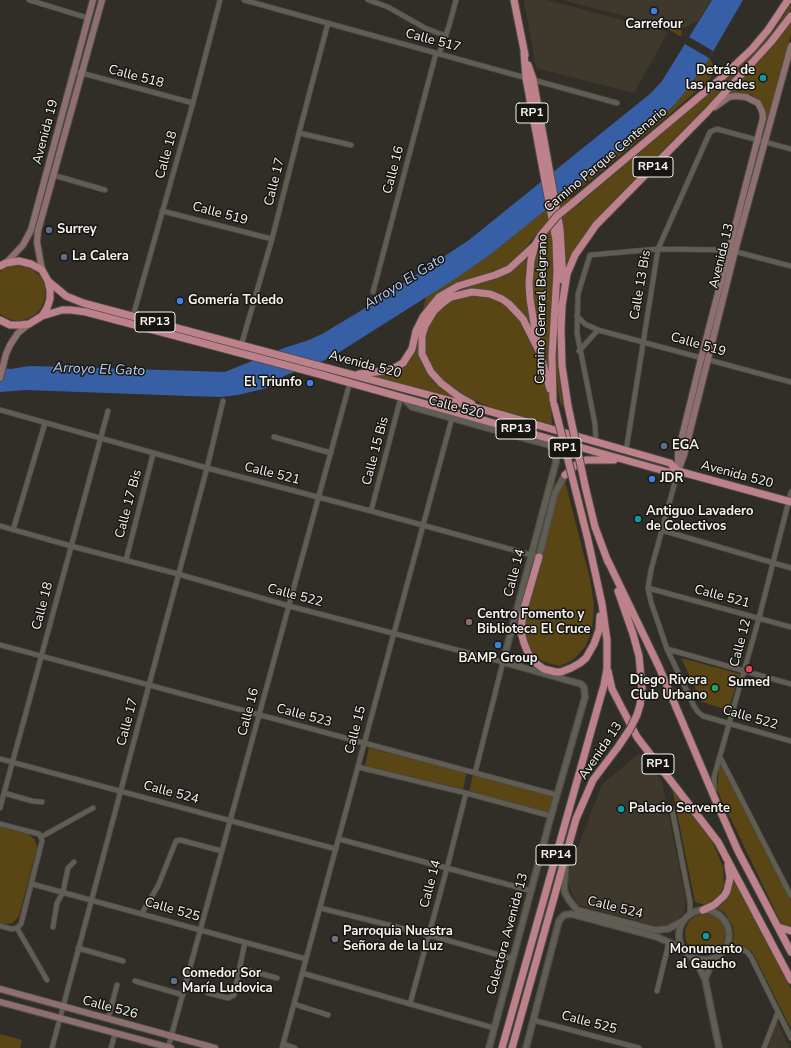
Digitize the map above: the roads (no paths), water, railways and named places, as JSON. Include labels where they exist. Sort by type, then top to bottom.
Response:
[{"type":"main road","name":"Avenida 19","points":[[3,264],[15,255],[23,245],[31,230],[93,0]]},
{"type":"main road","name":"Avenida 19","points":[[42,270],[36,242],[38,231],[102,0]]},
{"type":"main road","name":"Camino General Belgrano","points":[[514,0],[548,164],[553,206],[557,255],[552,356],[554,402]]},
{"type":"main road","name":"Camino Parque Centenario","points":[[576,492],[554,402],[540,353],[530,299],[529,270],[535,245],[556,216],[718,81],[752,49],[768,30],[788,0]]},
{"type":"main road","name":"RP14","points":[[562,306],[570,266],[588,235],[707,112],[771,42],[791,16]]},
{"type":"main road","name":"Avenida 13","points":[[678,472],[678,453],[701,358],[732,250],[766,141],[791,46]]},
{"type":"main road","name":"Camino General Belgrano","points":[[529,78],[543,172],[560,229],[563,274],[562,306]]},
{"type":"main road","name":"Avenida 13","points":[[678,472],[684,455],[708,360],[732,250],[758,139],[763,124],[763,114],[758,102],[741,96],[729,98],[707,112]]},
{"type":"main road","points":[[352,374],[384,371],[403,363],[412,349],[416,331],[423,317],[434,302],[458,286],[495,275],[509,269],[535,245]]},
{"type":"main road","points":[[3,264],[19,261],[31,264],[42,270]]},
{"type":"main road","name":"RP13","points":[[28,324],[42,316],[50,299],[48,281],[42,270]]},
{"type":"main road","name":"Avenida 520","points":[[48,281],[66,296],[83,303],[485,410],[670,464],[678,472]]},
{"type":"main road","points":[[485,410],[466,401],[445,387],[431,372],[424,360],[421,348],[422,336],[428,321],[438,306],[451,297],[466,293],[484,292],[496,296],[509,304],[523,319],[540,353]]},
{"type":"main road","name":"Avenida 13","points":[[513,1046],[566,852],[580,808],[593,780],[630,729],[640,705],[642,689],[639,656],[633,634],[595,527],[568,406],[562,366],[562,306]]},
{"type":"main road","name":"Avenida 520","points":[[42,316],[62,310],[86,312],[315,372],[668,472],[678,472],[790,502]]},
{"type":"main road","points":[[0,320],[10,324],[28,324]]},
{"type":"main road","points":[[0,378],[10,345],[18,333],[28,324]]},
{"type":"main road","points":[[564,475],[576,464],[586,460],[606,459],[630,461]]},
{"type":"main road","name":"Avenida 13","points":[[501,1048],[604,685],[607,669],[607,640],[602,604],[590,546],[576,492]]},
{"type":"main road","points":[[539,557],[523,612],[521,632],[528,653],[539,666],[548,671],[560,672],[571,668],[586,658],[598,634],[602,604]]},
{"type":"main road","points":[[607,559],[659,667],[738,851],[791,952]]},
{"type":"main road","name":"RP1","points":[[607,669],[612,689],[620,707],[637,737],[713,834],[724,852]]},
{"type":"main road","points":[[704,910],[714,905],[724,896],[727,891],[730,872],[724,852]]},
{"type":"main road","points":[[724,852],[791,980]]},
{"type":"main road","points":[[778,927],[791,931]]},
{"type":"main road","name":"Calle 526","points":[[0,989],[215,1048]]},
{"type":"main road","name":"Calle 526","points":[[0,1002],[169,1048]]},
{"type":"street","points":[[29,0],[88,18]]},
{"type":"street","name":"Calle 18","points":[[133,316],[193,103],[220,0]]},
{"type":"street","name":"Calle 517","points":[[244,0],[617,103]]},
{"type":"street","points":[[264,6],[266,0]]},
{"type":"street","points":[[368,0],[388,7],[425,28],[446,36]]},
{"type":"street","name":"Calle 16","points":[[373,292],[437,53],[446,36],[456,0]]},
{"type":"street","name":"Calle 17","points":[[241,346],[272,239],[328,23]]},
{"type":"street","name":"Calle 518","points":[[74,71],[193,103]]},
{"type":"street","name":"Calle 13 Bis","points":[[626,451],[642,341],[658,249],[710,132],[718,129],[758,139]]},
{"type":"street","points":[[299,133],[351,145]]},
{"type":"street","points":[[758,139],[791,148]]},
{"type":"street","points":[[53,175],[105,190]]},
{"type":"street","name":"Calle 519","points":[[162,211],[272,239]]},
{"type":"street","points":[[596,442],[595,424],[576,333],[578,294],[590,255],[658,249],[732,250],[791,266]]},
{"type":"street","name":"Calle 519","points":[[577,316],[586,324],[598,330],[791,382]]},
{"type":"street","points":[[579,351],[598,330]]},
{"type":"street","name":"Calle 16","points":[[169,1048],[350,382]]},
{"type":"street","name":"Calle 520","points":[[401,397],[412,408],[544,442],[550,445],[554,450]]},
{"type":"street","name":"Calle 15 Bis","points":[[371,511],[401,397]]},
{"type":"street","name":"Calle 17","points":[[52,1048],[207,468],[223,401]]},
{"type":"street","name":"Calle 521","points":[[0,410],[154,454],[539,557]]},
{"type":"street","name":"Calle 18","points":[[0,808],[108,411]]},
{"type":"street","name":"Calle 15","points":[[283,1046],[452,418]]},
{"type":"street","points":[[13,530],[45,423]]},
{"type":"street","points":[[274,437],[331,453]]},
{"type":"street","name":"Calle 14","points":[[475,773],[556,462],[554,450]]},
{"type":"street","name":"Calle 17 Bis","points":[[126,560],[154,454]]},
{"type":"street","name":"Avenida 13","points":[[648,588],[678,472]]},
{"type":"street","name":"Calle 14","points":[[539,557],[555,493],[564,475]]},
{"type":"street","name":"Calle 12","points":[[715,799],[713,783],[774,563],[790,502],[791,492]]},
{"type":"street","name":"Calle 522","points":[[0,526],[178,574],[289,606],[576,682],[584,687]]},
{"type":"street","points":[[662,530],[791,568]]},
{"type":"street","points":[[648,588],[650,602],[667,648],[791,684]]},
{"type":"street","name":"Calle 521","points":[[648,588],[791,627]]},
{"type":"street","name":"Calle 523","points":[[0,644],[557,795]]},
{"type":"street","name":"Calle 522","points":[[667,648],[694,706],[703,716],[791,741]]},
{"type":"street","name":"Colectora Avenida 13","points":[[489,1048],[551,816],[585,697],[584,687]]},
{"type":"street","points":[[720,757],[791,896]]},
{"type":"street","name":"Calle 524","points":[[0,758],[336,849]]},
{"type":"street","points":[[358,767],[466,793],[551,816]]},
{"type":"street","points":[[4,793],[32,801],[42,802]]},
{"type":"street","name":"Calle 14","points":[[410,1004],[466,793]]},
{"type":"street","points":[[0,926],[12,929],[17,928],[21,924],[32,884],[42,837],[94,808]]},
{"type":"street","points":[[672,809],[690,902],[690,914]]},
{"type":"street","points":[[0,824],[39,834],[42,837]]},
{"type":"street","points":[[339,839],[532,891]]},
{"type":"street","points":[[142,914],[158,886],[176,841],[180,840],[222,851]]},
{"type":"street","name":"Calle 524","points":[[566,852],[564,886],[568,900],[577,910],[656,930],[668,929],[682,922]]},
{"type":"street","points":[[52,927],[57,903],[63,892],[68,868],[74,862]]},
{"type":"street","name":"Calle 525","points":[[32,884],[306,959]]},
{"type":"street","points":[[320,908],[429,935],[513,959]]},
{"type":"street","points":[[704,910],[713,912],[721,917],[727,925],[729,934],[728,944],[723,952]]},
{"type":"street","name":"RP1","points":[[682,922],[690,914],[696,911],[704,910]]},
{"type":"street","name":"Calle 524","points":[[533,1020],[559,921],[564,916],[571,914],[657,937],[684,951]]},
{"type":"street","points":[[682,922],[678,937],[684,951],[699,967],[705,979],[719,1048]]},
{"type":"street","points":[[17,928],[47,980]]},
{"type":"street","points":[[208,993],[228,998],[234,995],[246,942]]},
{"type":"street","points":[[657,991],[669,942]]},
{"type":"street","points":[[78,948],[123,961]]},
{"type":"street","points":[[690,956],[698,960],[706,960],[714,958],[723,952],[735,948],[742,949],[747,952],[751,957],[791,1038]]},
{"type":"street","points":[[705,979],[714,958]]},
{"type":"street","points":[[240,968],[277,978]]},
{"type":"street","points":[[302,973],[494,1028]]},
{"type":"street","points":[[134,981],[183,995]]},
{"type":"street","points":[[108,1019],[116,985]]},
{"type":"street","points":[[294,1004],[328,1015]]},
{"type":"street","points":[[764,1048],[778,1012]]},
{"type":"street","points":[[526,1048],[533,1020]]},
{"type":"street","name":"Calle 525","points":[[533,1020],[639,1048]]},
{"type":"street","points":[[112,1048],[116,1033]]},
{"type":"street","points":[[283,1046],[295,1048]]},
{"type":"water","name":"Arroyo El Gato","points":[[712,0],[743,0],[708,60],[674,105],[491,254],[455,279],[330,358],[284,376],[278,382],[267,388],[238,395],[221,397],[26,390],[0,392],[0,368],[11,369],[29,366],[225,372],[322,334],[372,304],[469,240],[651,93],[662,81]]},
{"type":"place","name":"Carrefour","points":[[654,11]]},
{"type":"place","name":"Detrás de las paredes","points":[[763,78]]},
{"type":"place","name":"Surrey","points":[[49,230]]},
{"type":"place","name":"La Calera","points":[[64,257]]},
{"type":"place","name":"Gomería Toledo","points":[[180,301]]},
{"type":"place","name":"El Triunfo","points":[[310,383]]},
{"type":"place","name":"EGA","points":[[664,446]]},
{"type":"place","name":"JDR","points":[[652,479]]},
{"type":"place","name":"Antiguo Lavadero de Colectivos","points":[[638,519]]},
{"type":"place","name":"Centro Fomento y Biblioteca El Cruce","points":[[469,622]]},
{"type":"place","name":"BAMP Group","points":[[498,645]]},
{"type":"place","name":"Sumed","points":[[749,669]]},
{"type":"place","name":"Diego Rivera Club Urbano","points":[[715,688]]},
{"type":"place","name":"Palacio Servente","points":[[621,809]]},
{"type":"place","name":"Monumento al Gaucho","points":[[706,936]]},
{"type":"place","name":"Parroquia Nuestra Señora de la Luz","points":[[335,939]]},
{"type":"place","name":"Comedor Sor María Ludovica","points":[[174,981]]}]
